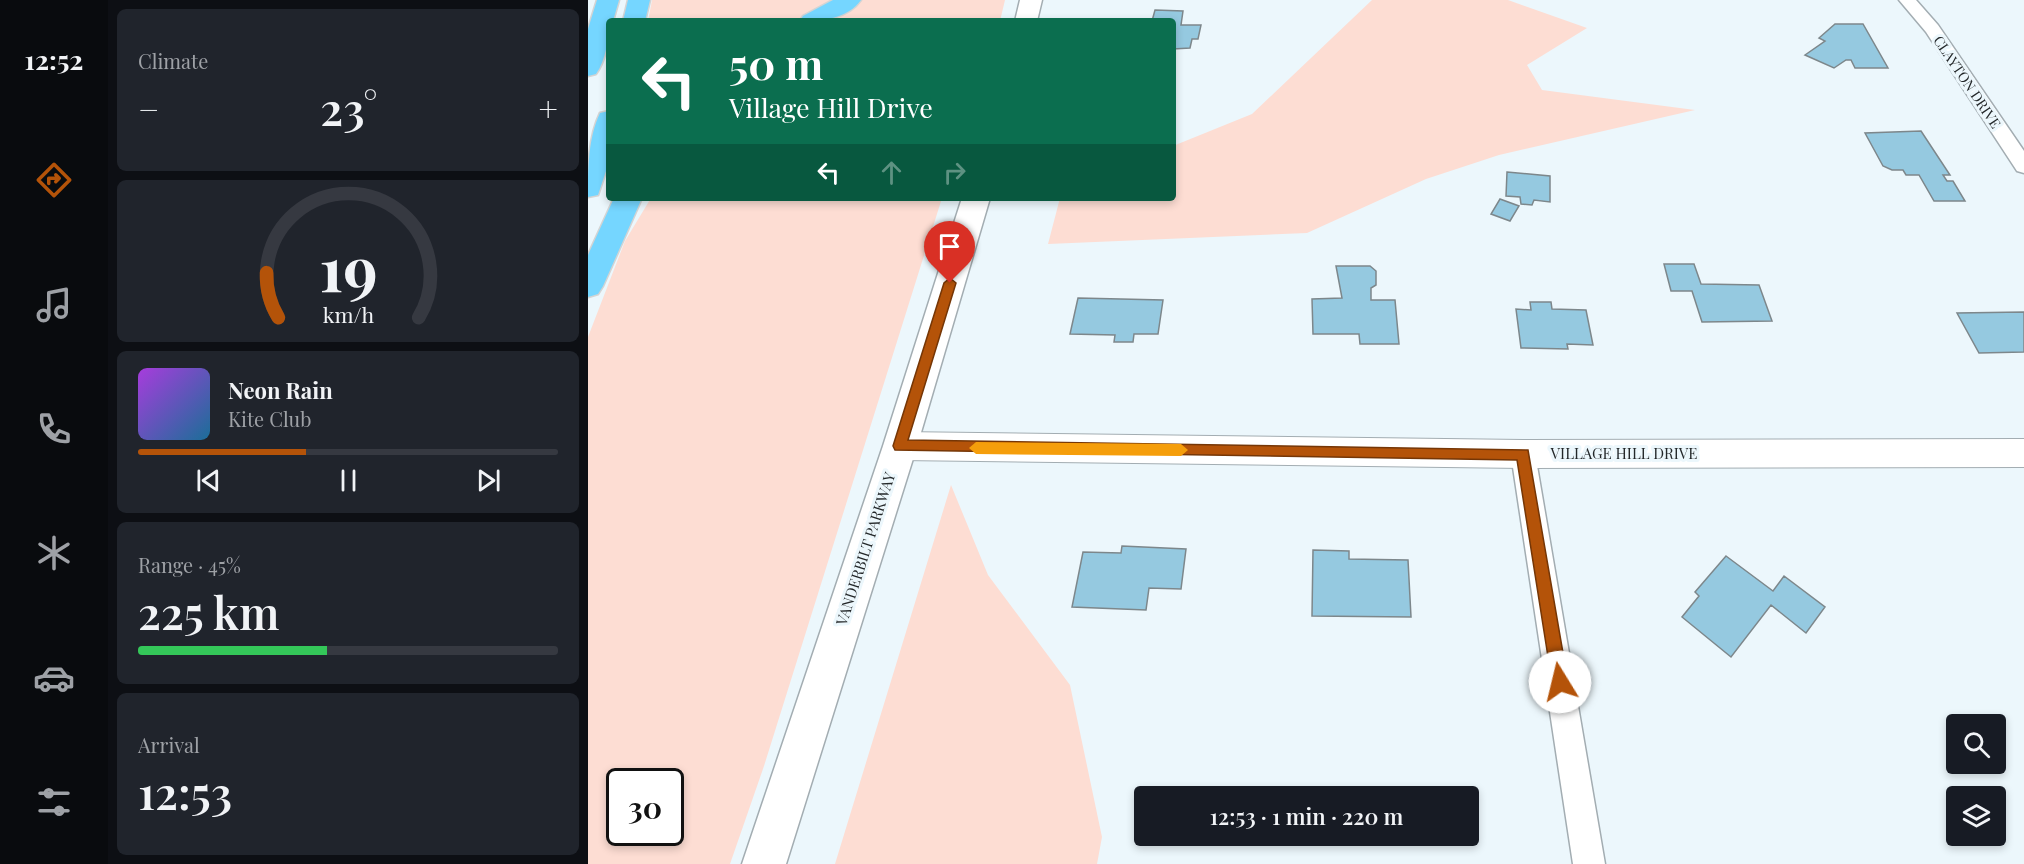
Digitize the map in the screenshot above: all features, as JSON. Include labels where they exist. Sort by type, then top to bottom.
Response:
[{"type":"highway","points":[[588,69],[608,0]]},
{"type":"highway","points":[[635,18],[639,0]]},
{"type":"highway","points":[[817,18],[850,0]]},
{"type":"highway","points":[[588,188],[606,129]]},
{"type":"highway","points":[[588,286],[627,201]]},
{"type":"main road","points":[[1027,18],[1031,0]]},
{"type":"main road","name":"VANDERBILT PARKWAY","points":[[764,864],[900,446],[975,201]]},
{"type":"street","name":"CLAYTON DRIVE","points":[[1907,0],[1932,29],[2024,166]]},
{"type":"street","name":"VILLAGE HILL DRIVE","points":[[900,446],[1523,454],[2024,453]]},
{"type":"street","points":[[1523,454],[1589,864]]},
{"type":"shaded area","points":[[652,0],[835,0],[801,18],[649,18]]},
{"type":"shaded area","points":[[861,0],[1005,0],[1001,18],[832,18]]},
{"type":"shaded area","points":[[1372,0],[1508,0],[1587,28],[1527,65],[1542,90],[1695,110],[1499,155],[1426,179],[1307,233],[1048,244],[1059,201],[1176,201],[1176,145],[1252,114]]},
{"type":"shaded area","points":[[649,201],[941,201],[764,766],[730,864],[588,864],[588,337],[625,241]]},
{"type":"shaded area","points":[[951,485],[988,575],[1070,685],[1102,837],[1097,864],[835,864]]},
{"type":"building","points":[[1155,10],[1183,11],[1181,25],[1201,25],[1198,39],[1192,39],[1190,48],[1176,49],[1176,18],[1153,18]]},
{"type":"building","points":[[1835,24],[1863,24],[1888,68],[1855,68],[1851,60],[1846,60],[1834,68],[1805,55],[1825,41],[1819,38]]},
{"type":"building","points":[[1921,131],[1950,175],[1943,175],[1947,181],[1953,181],[1965,201],[1934,201],[1919,175],[1906,175],[1903,170],[1892,170],[1883,166],[1865,133]]},
{"type":"building","points":[[1507,172],[1550,176],[1550,202],[1534,200],[1532,205],[1521,204],[1520,197],[1506,196]]},
{"type":"building","points":[[1500,199],[1519,206],[1510,221],[1491,214]]},
{"type":"building","points":[[1664,264],[1694,264],[1701,284],[1759,285],[1772,321],[1702,322],[1692,291],[1671,291]]},
{"type":"building","points":[[1336,266],[1370,266],[1376,271],[1376,285],[1371,288],[1371,300],[1395,300],[1399,344],[1360,344],[1359,334],[1313,334],[1312,299],[1342,298]]},
{"type":"building","points":[[1078,298],[1163,300],[1158,334],[1134,334],[1133,342],[1114,342],[1115,335],[1070,334]]},
{"type":"building","points":[[1530,302],[1551,302],[1552,309],[1586,310],[1593,345],[1567,344],[1568,349],[1521,348],[1516,309],[1531,310]]},
{"type":"building","points":[[2024,312],[2024,352],[1979,353],[1957,313]]},
{"type":"building","points":[[1122,546],[1186,549],[1181,589],[1149,588],[1146,610],[1072,607],[1083,552],[1121,553]]},
{"type":"building","points":[[1313,550],[1349,551],[1349,559],[1408,560],[1411,617],[1312,616]]},
{"type":"building","points":[[1726,556],[1773,591],[1784,576],[1825,607],[1806,633],[1771,605],[1731,657],[1682,617],[1699,596],[1695,592]]},
{"type":"slow traffic","points":[[976,448],[1181,450]]},
{"type":"route","points":[[950,283],[900,446],[1523,454],[1560,682]]}]
